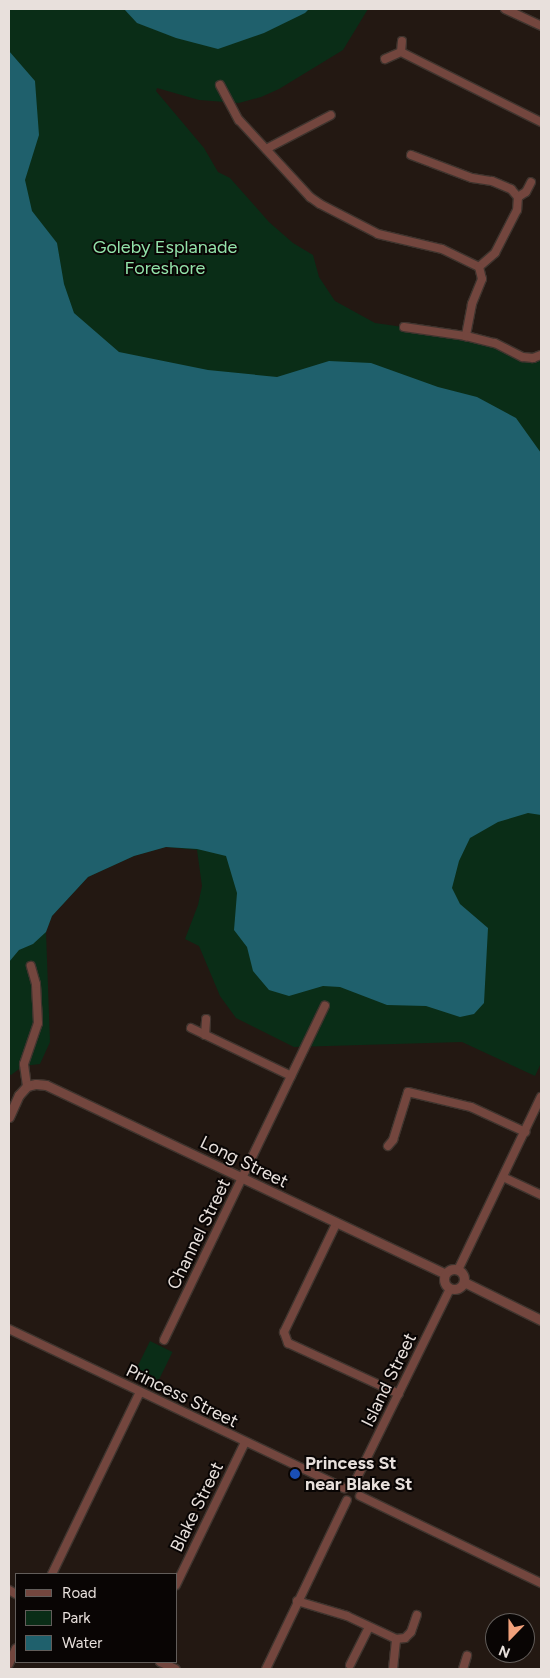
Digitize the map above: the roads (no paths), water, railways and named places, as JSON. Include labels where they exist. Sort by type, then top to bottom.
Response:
[{"type":"street","points":[[505,9],[541,26]]},
{"type":"street","points":[[401,52],[402,41]]},
{"type":"street","points":[[385,59],[401,52]]},
{"type":"street","points":[[401,52],[541,122]]},
{"type":"street","points":[[220,85],[236,116],[310,197],[320,204],[378,234],[442,249],[479,266]]},
{"type":"street","points":[[266,149],[330,115]]},
{"type":"street","points":[[410,155],[472,178],[492,181],[511,189],[518,198],[517,210],[495,254],[479,266]]},
{"type":"street","points":[[518,198],[526,192],[531,182]]},
{"type":"street","points":[[466,336],[472,304],[482,279],[479,266]]},
{"type":"street","points":[[404,327],[466,336],[495,344],[523,357],[533,358],[541,355]]},
{"type":"street","points":[[9,1117],[19,1095],[27,1086],[24,1064],[38,1023],[36,984],[30,966]]},
{"type":"street","name":"Channel Street","points":[[164,1340],[325,1006]]},
{"type":"street","points":[[205,1035],[206,1019]]},
{"type":"street","points":[[191,1028],[291,1076]]},
{"type":"street","name":"Long Street","points":[[27,1086],[36,1084],[46,1085],[445,1274]]},
{"type":"street","points":[[388,1146],[393,1140],[408,1092],[465,1105],[525,1132]]},
{"type":"street","points":[[458,1270],[541,1097]]},
{"type":"street","points":[[503,1177],[541,1195]]},
{"type":"street","points":[[336,1224],[284,1332],[288,1343],[398,1394]]},
{"type":"street","points":[[464,1282],[456,1289],[450,1288],[444,1281],[445,1274],[452,1269],[458,1270],[462,1274],[464,1282],[541,1320]]},
{"type":"street","name":"Island Street","points":[[354,1484],[450,1288]]},
{"type":"street","name":"Princess Street","points":[[9,1329],[344,1488]]},
{"type":"street","points":[[52,1573],[140,1392]]},
{"type":"street","name":"Blake Street","points":[[178,1581],[245,1442]]},
{"type":"street","points":[[354,1484],[359,1488],[360,1496],[354,1501],[347,1500],[343,1495],[344,1488],[347,1485],[354,1484]]},
{"type":"street","points":[[360,1496],[541,1583]]},
{"type":"street","points":[[266,1669],[347,1500]]},
{"type":"street","points":[[297,1601],[347,1616],[396,1639],[405,1638],[411,1632],[417,1615]]},
{"type":"street","points":[[350,1665],[369,1627]]},
{"type":"street","points":[[393,1669],[396,1639]]},
{"type":"street","points":[[9,1664],[15,1650]]},
{"type":"street","points":[[463,1669],[467,1656]]},
{"type":"street","points":[[162,1663],[176,1669]]},
{"type":"water","points":[[124,9],[309,9],[305,13],[264,33],[218,49],[176,38],[137,23]]},
{"type":"water","points":[[9,51],[35,81],[39,135],[25,180],[32,211],[57,243],[64,284],[74,313],[119,352],[208,370],[277,377],[329,361],[371,363],[438,387],[477,397],[516,418],[541,453],[541,815],[528,813],[498,822],[470,838],[459,861],[452,888],[460,904],[488,928],[484,1003],[474,1014],[460,1017],[426,1006],[387,1005],[340,987],[323,986],[289,996],[269,990],[253,971],[247,947],[234,930],[237,893],[226,856],[197,849],[166,847],[134,856],[88,877],[52,916],[46,932],[33,944],[19,950],[9,962]]},
{"type":"place","name":"Princess St near Blake St","points":[[295,1474]]},
{"type":"park label","name":"Goleby Esplanade Foreshore","points":[[165,258]]}]
